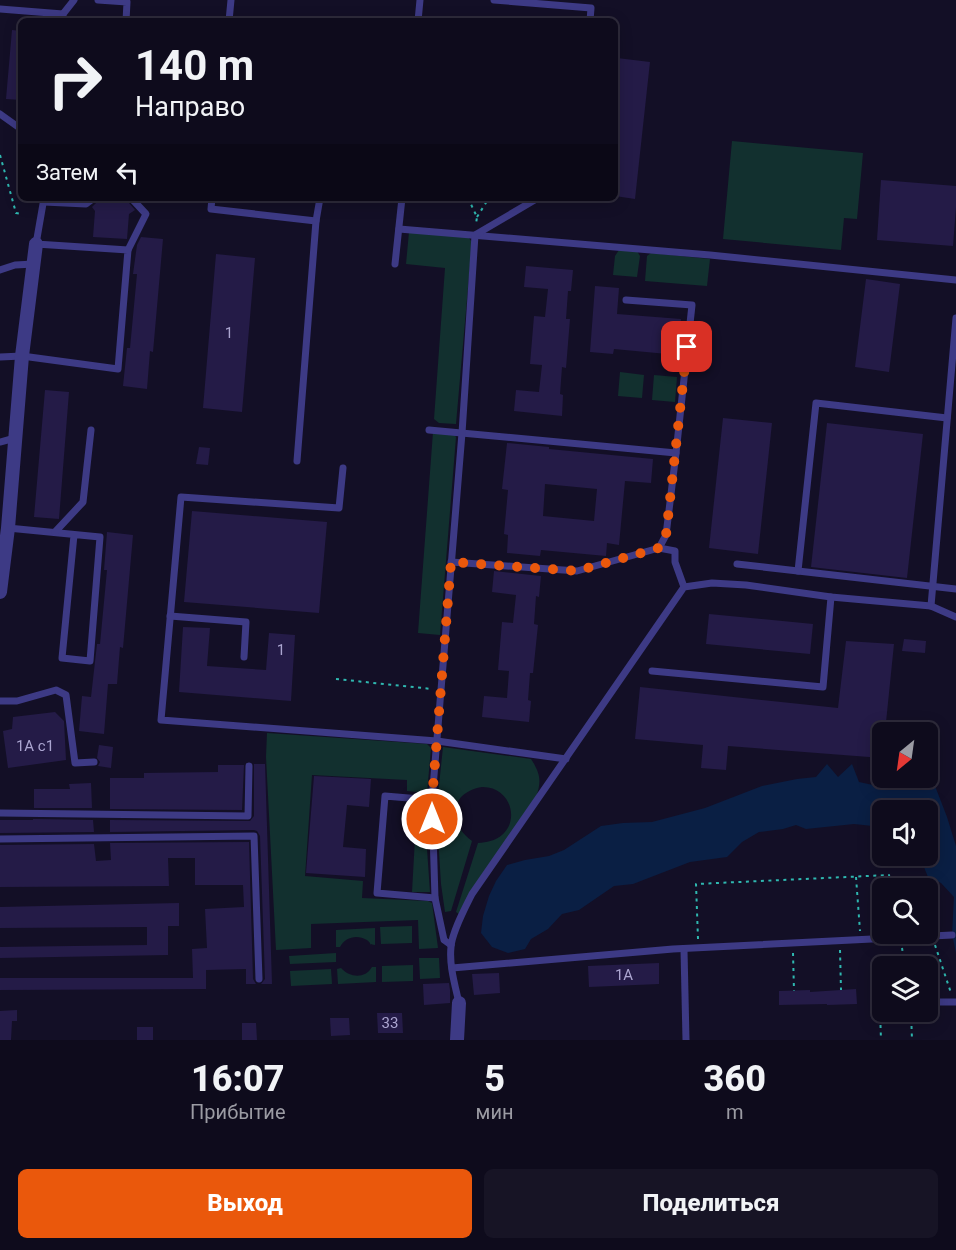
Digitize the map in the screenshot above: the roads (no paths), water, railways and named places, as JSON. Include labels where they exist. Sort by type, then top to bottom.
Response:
[{"type":"street","points":[[0,592],[8,528],[22,356],[36,244]]},
{"type":"street","points":[[457,1040],[459,1003]]},
{"type":"lane","points":[[0,9],[63,17],[74,0]]},
{"type":"lane","points":[[98,0],[127,2],[136,0]]},
{"type":"lane","points":[[229,18],[231,0]]},
{"type":"lane","points":[[418,18],[420,0]]},
{"type":"lane","points":[[494,0],[591,8],[590,18]]},
{"type":"lane","points":[[126,18],[127,2]]},
{"type":"lane","points":[[0,114],[18,127]]},
{"type":"lane","points":[[44,201],[36,244],[128,250]]},
{"type":"lane","points":[[54,201],[86,204],[90,201]]},
{"type":"lane","points":[[0,357],[22,356],[118,369],[128,250],[146,214],[134,201]]},
{"type":"lane","points":[[211,201],[210,209],[316,221]]},
{"type":"lane","points":[[297,461],[319,201]]},
{"type":"lane","points":[[395,264],[402,201]]},
{"type":"lane","points":[[475,235],[533,201]]},
{"type":"lane","points":[[399,229],[710,255],[956,280]]},
{"type":"lane","points":[[450,945],[444,940],[435,898],[432,800],[462,433],[475,235]]},
{"type":"lane","points":[[0,270],[15,265],[33,264]]},
{"type":"lane","points":[[626,300],[692,305],[666,535],[659,548]]},
{"type":"lane","points":[[931,606],[956,318]]},
{"type":"lane","points":[[798,571],[816,403],[947,418]]},
{"type":"lane","points":[[55,532],[83,502],[91,430]]},
{"type":"lane","points":[[429,430],[676,453]]},
{"type":"lane","points":[[0,442],[15,438]]},
{"type":"lane","points":[[343,468],[339,508],[181,497],[161,720],[437,741],[566,759]]},
{"type":"lane","points":[[8,528],[100,537],[90,661],[62,657],[74,535]]},
{"type":"lane","points":[[451,562],[577,571],[659,548],[675,550],[675,562],[684,587]]},
{"type":"lane","points":[[737,564],[956,589]]},
{"type":"lane","points":[[459,1003],[450,945],[472,894],[684,587],[712,583],[746,585],[831,597],[931,606],[956,617]]},
{"type":"lane","points":[[652,671],[823,687],[831,597]]},
{"type":"lane","points":[[170,616],[246,622],[244,657]]},
{"type":"lane","points":[[0,701],[17,701],[56,690],[66,694],[75,763],[94,762]]},
{"type":"lane","points":[[0,813],[249,816],[249,766]]},
{"type":"lane","points":[[432,800],[385,796],[377,893],[435,898]]},
{"type":"lane","points":[[0,839],[254,836],[259,979]]},
{"type":"lane","points":[[452,968],[673,949],[952,935]]},
{"type":"lane","points":[[684,950],[686,1040]]},
{"type":"lane","points":[[938,1002],[956,1002]]},
{"type":"water","points":[[827,764],[838,777],[852,764],[859,782],[872,785],[872,788],[936,788],[956,846],[956,953],[952,934],[954,897],[938,882],[938,878],[928,877],[924,866],[938,866],[938,800],[872,800],[872,826],[854,824],[806,829],[796,825],[759,832],[742,842],[727,857],[690,862],[633,884],[614,886],[579,910],[562,914],[548,929],[531,939],[525,949],[508,953],[492,947],[481,933],[489,896],[507,865],[549,856],[564,850],[601,826],[652,822],[705,808],[762,786],[816,777]]}]
